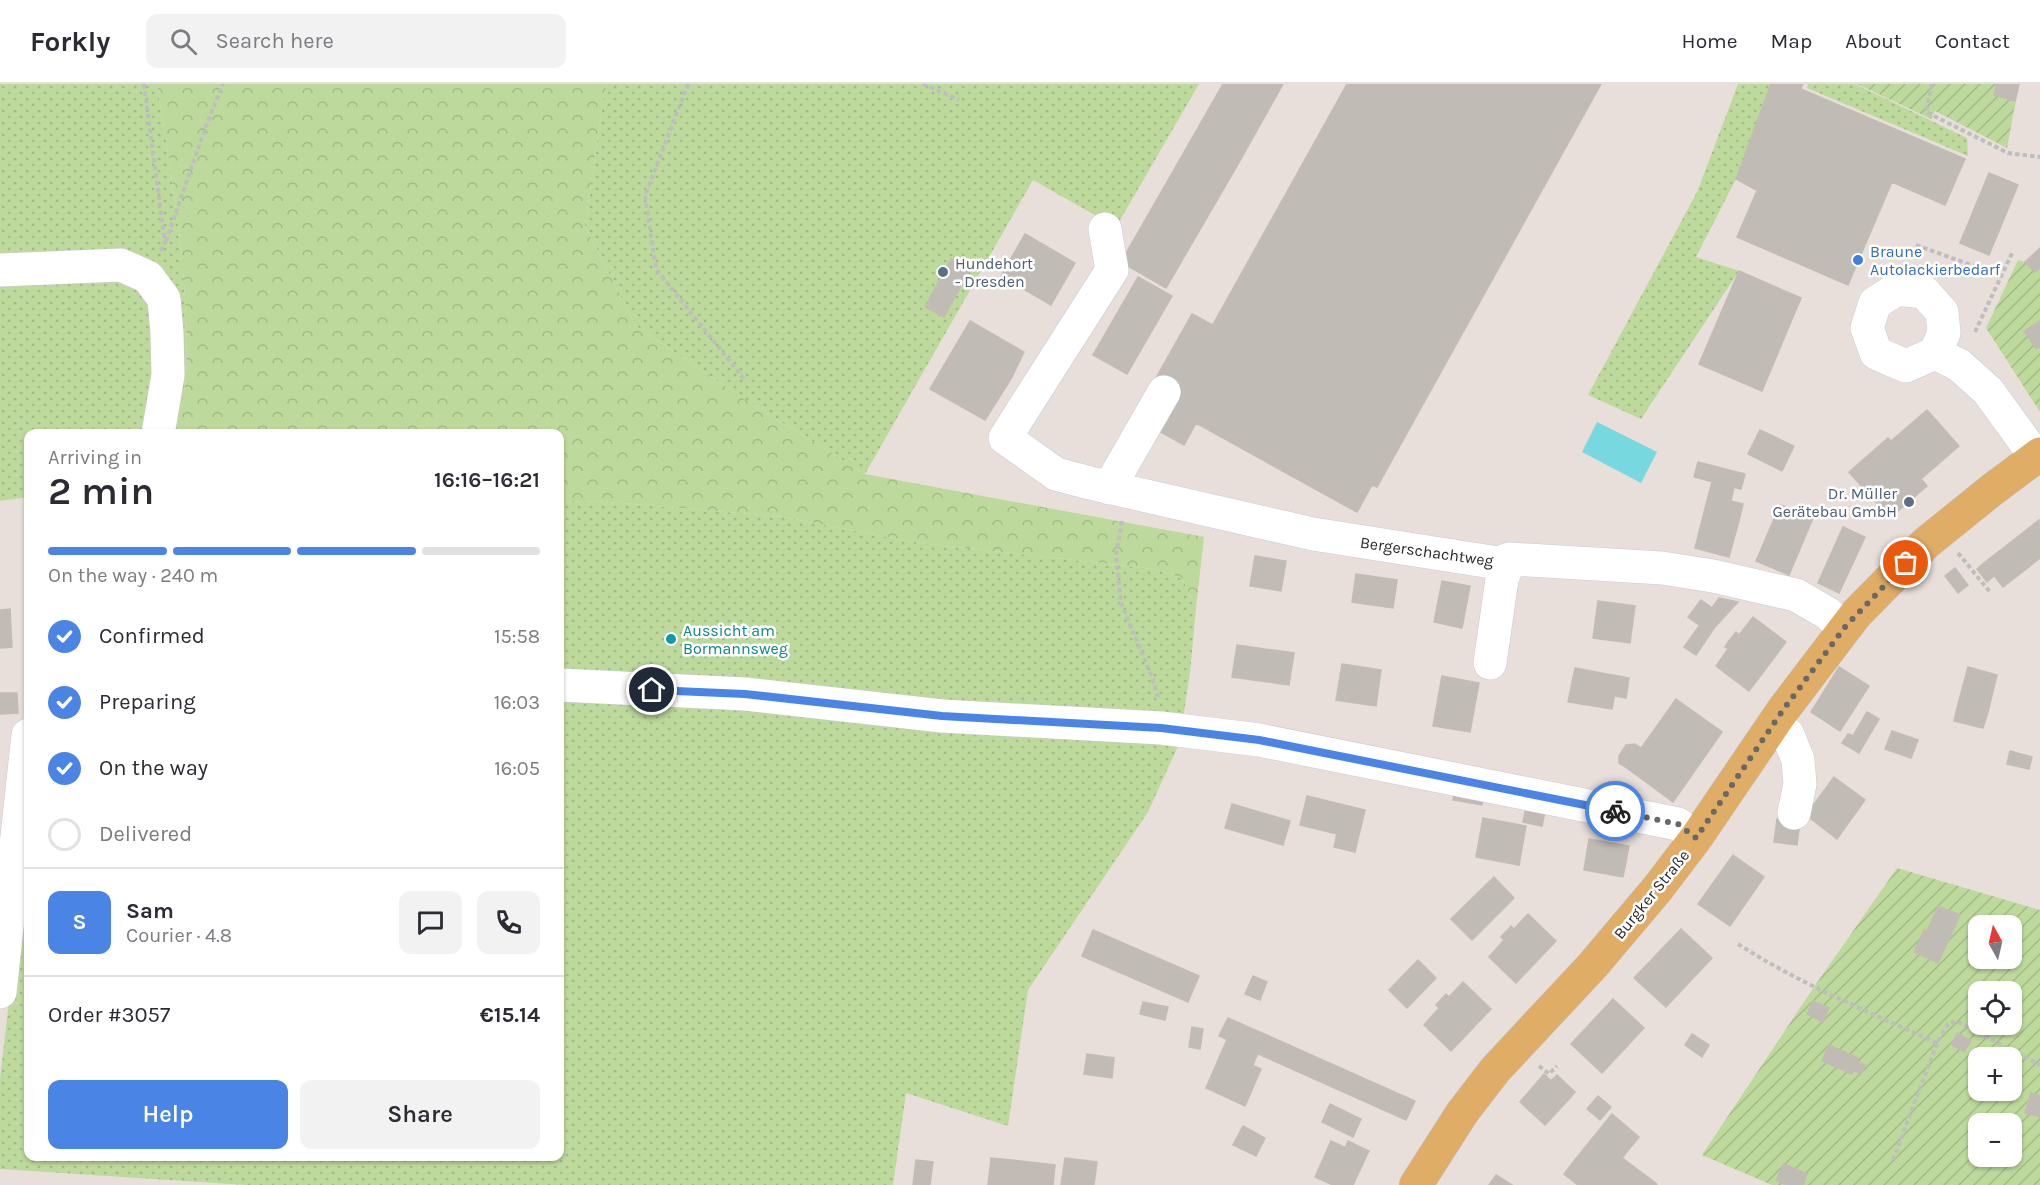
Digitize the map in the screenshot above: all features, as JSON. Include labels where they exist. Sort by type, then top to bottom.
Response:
[{"type":"main road","name":"Burgker Straße","points":[[1416,1185],[1462,1113],[1495,1070],[1623,930],[1658,888],[1845,627],[1926,543],[2038,455]]},
{"type":"street","name":"Bergerschachtweg","points":[[1105,229],[1112,270],[1005,438],[1056,474],[1313,534],[1498,563],[1510,559],[1662,568],[1713,576],[1796,595],[1827,613],[1845,627]]},
{"type":"street","points":[[0,270],[122,266],[148,278],[164,299],[167,333],[168,375],[159,429]]},
{"type":"street","points":[[1897,289],[1924,292],[1942,312],[1944,333],[1935,353],[1906,366],[1870,361],[1867,328],[1875,303],[1897,289]]},
{"type":"street","points":[[1935,353],[1959,365],[1988,392],[2038,455]]},
{"type":"street","points":[[1119,490],[1164,392]]},
{"type":"street","points":[[1490,663],[1502,579],[1510,559]]},
{"type":"street","points":[[564,686],[745,694],[942,716],[1161,728],[1259,740],[1678,824],[1696,838]]},
{"type":"street","points":[[1772,726],[1788,735],[1798,760],[1800,784],[1794,813]]},
{"type":"street","points":[[0,992],[24,772]]},
{"type":"path","points":[[144,84],[165,243]]},
{"type":"path","points":[[148,278],[165,243],[206,126],[224,84]]},
{"type":"path","points":[[688,84],[645,196],[657,269],[744,379]]},
{"type":"path","points":[[923,84],[959,100]]},
{"type":"path","points":[[1932,84],[1926,112],[2008,153],[2040,157]]},
{"type":"path","points":[[1916,245],[1974,266]]},
{"type":"path","points":[[1970,342],[2013,251]]},
{"type":"path","points":[[1119,490],[1116,555],[1121,603],[1152,677],[1162,710],[1161,728]]},
{"type":"path","points":[[1953,546],[1990,592]]},
{"type":"path","points":[[1738,944],[1814,987],[1937,1043]]},
{"type":"path","points":[[1893,1160],[1937,1043],[1948,1024],[1956,1021],[2040,1065]]},
{"type":"path","points":[[1532,1060],[1549,1074],[1557,1066]]},
{"type":"green space","points":[[0,84],[157,84],[183,265],[187,338],[185,382],[176,429],[24,429],[24,498],[0,501]]},
{"type":"green space","points":[[157,84],[608,84],[604,94],[585,226],[636,326],[738,395],[865,474],[1204,537],[1196,608],[1182,578],[1154,569],[914,542],[783,517],[609,502],[564,501],[564,429],[176,429],[186,375],[187,338],[183,265]]},
{"type":"green space","points":[[608,84],[1199,84],[1116,227],[1033,180],[865,474],[738,395],[636,326],[585,226],[604,94]]},
{"type":"green space","points":[[1738,84],[1771,84],[1736,179],[1696,257],[1739,271],[1641,419],[1588,395],[1697,192]]},
{"type":"green space","points":[[1808,84],[1855,84],[1967,138],[1968,156],[1807,88]]},
{"type":"green space","points":[[1857,84],[2019,84],[2007,148],[1935,111],[1931,119]]},
{"type":"green space","points":[[2040,248],[2040,412],[1986,328],[2018,260],[2026,262]]},
{"type":"green space","points":[[564,501],[609,502],[783,517],[914,542],[1154,569],[1182,578],[1196,608],[1190,673],[1179,744],[1148,812],[1028,990],[1008,1126],[906,1093],[893,1185],[246,1185],[0,1169],[0,1079],[24,871],[24,1161],[564,1161]]},
{"type":"green space","points":[[1897,868],[2040,910],[2040,1185],[1772,1185],[1702,1155]]},
{"type":"water","points":[[1597,422],[1657,452],[1641,483],[1582,452]]},
{"type":"building","points":[[1223,84],[1283,84],[1237,166],[1191,140]]},
{"type":"building","points":[[1347,84],[1578,84],[1344,505],[1167,407]]},
{"type":"building","points":[[1578,84],[1601,84],[1377,487],[1372,485],[1359,478]]},
{"type":"building","points":[[1771,84],[1803,84],[1756,190],[1736,179]]},
{"type":"building","points":[[1997,84],[2019,84],[2015,101],[1994,95]]},
{"type":"building","points":[[1801,89],[1965,159],[1945,205],[1892,182],[1848,285],[1737,237]]},
{"type":"building","points":[[1191,140],[1237,166],[1166,288],[1121,262]]},
{"type":"building","points":[[1989,173],[2018,185],[1989,255],[1960,243]]},
{"type":"building","points":[[1025,234],[1075,263],[1051,305],[1001,276]]},
{"type":"building","points":[[2040,248],[2040,268],[2035,272],[2025,262]]},
{"type":"building","points":[[951,259],[970,269],[944,317],[925,307]]},
{"type":"building","points":[[1739,271],[1801,298],[1762,391],[1699,364]]},
{"type":"building","points":[[1138,277],[1172,296],[1127,374],[1093,355]]},
{"type":"building","points":[[1192,314],[1213,325],[1177,390],[1156,378]]},
{"type":"building","points":[[970,321],[1024,352],[1011,379],[985,420],[930,389]]},
{"type":"building","points":[[2040,321],[2040,347],[2036,349],[2024,331]]},
{"type":"building","points":[[1167,407],[1196,423],[1184,445],[1155,429]]},
{"type":"building","points":[[1927,410],[1959,446],[1921,479],[1927,486],[1890,518],[1849,472],[1888,438],[1891,441]]},
{"type":"building","points":[[1760,430],[1794,446],[1782,471],[1748,454]]},
{"type":"building","points":[[1698,462],[1745,474],[1741,489],[1694,477]]},
{"type":"building","points":[[1359,478],[1372,485],[1357,512],[1344,505]]},
{"type":"building","points":[[1712,482],[1734,487],[1731,501],[1743,504],[1740,517],[1705,508]]},
{"type":"building","points":[[1780,505],[1797,511],[1773,568],[1756,561]]},
{"type":"building","points":[[1705,508],[1740,517],[1729,557],[1695,548]]},
{"type":"building","points":[[1797,511],[1813,518],[1789,575],[1773,568]]},
{"type":"building","points":[[2039,520],[2040,558],[2030,566],[2011,542]]},
{"type":"building","points":[[1843,527],[1865,537],[1839,593],[1818,583]]},
{"type":"building","points":[[2011,542],[2030,566],[2003,587],[1984,563]]},
{"type":"building","points":[[1255,556],[1286,561],[1281,591],[1250,586]]},
{"type":"building","points":[[1984,563],[1994,576],[1987,582],[1977,569]]},
{"type":"building","points":[[1955,568],[1968,585],[1958,593],[1945,576]]},
{"type":"building","points":[[1356,574],[1397,580],[1393,608],[1352,602]]},
{"type":"building","points":[[1442,581],[1470,586],[1462,628],[1434,622]]},
{"type":"building","points":[[1719,598],[1738,602],[1715,627],[1704,619]]},
{"type":"building","points":[[1701,600],[1712,608],[1699,625],[1688,617]]},
{"type":"building","points":[[1598,601],[1635,606],[1630,643],[1593,638]]},
{"type":"building","points":[[10,609],[12,647],[0,648],[0,610]]},
{"type":"building","points":[[1753,617],[1786,642],[1749,691],[1716,666],[1728,649],[1725,647],[1728,642],[1736,632],[1739,635]]},
{"type":"building","points":[[1704,619],[1715,627],[1696,655],[1684,647]]},
{"type":"building","points":[[1237,645],[1294,653],[1289,685],[1232,677]]},
{"type":"building","points":[[1342,664],[1381,670],[1376,706],[1336,700]]},
{"type":"building","points":[[1839,667],[1869,686],[1840,731],[1811,712]]},
{"type":"building","points":[[1968,667],[1997,675],[1988,712],[1958,704]]},
{"type":"building","points":[[1575,668],[1618,676],[1612,709],[1568,702]]},
{"type":"building","points":[[1442,676],[1479,683],[1470,732],[1433,726]]},
{"type":"building","points":[[1618,676],[1629,678],[1626,698],[1615,696]]},
{"type":"building","points":[[0,693],[17,693],[18,713],[0,714]]},
{"type":"building","points":[[1676,699],[1722,732],[1673,802],[1627,768]]},
{"type":"building","points":[[1958,704],[1988,712],[1983,728],[1954,721]]},
{"type":"building","points":[[1867,712],[1879,719],[1859,753],[1842,743],[1848,734],[1853,736]]},
{"type":"building","points":[[1892,731],[1918,740],[1911,758],[1885,749]]},
{"type":"building","points":[[1635,744],[1641,748],[1627,768],[1619,763],[1619,756],[1626,745]]},
{"type":"building","points":[[2010,751],[2032,757],[2029,769],[2007,764]]},
{"type":"building","points":[[1834,777],[1865,800],[1837,839],[1806,815]]},
{"type":"building","points":[[1455,788],[1484,793],[1482,805],[1453,800]]},
{"type":"building","points":[[1307,796],[1365,810],[1358,839],[1300,825]]},
{"type":"building","points":[[1527,803],[1546,807],[1542,826],[1523,822]]},
{"type":"building","points":[[1232,804],[1290,821],[1283,845],[1225,828]]},
{"type":"building","points":[[1483,818],[1526,826],[1519,865],[1476,857]]},
{"type":"building","points":[[1777,819],[1800,822],[1797,845],[1774,842]]},
{"type":"building","points":[[1337,834],[1358,839],[1355,852],[1334,847]]},
{"type":"building","points":[[1589,839],[1629,846],[1623,877],[1584,870]]},
{"type":"building","points":[[1733,855],[1764,877],[1730,926],[1698,904]]},
{"type":"building","points":[[1494,877],[1514,898],[1472,940],[1451,919]]},
{"type":"building","points":[[1938,906],[1960,915],[1938,963],[1914,952],[1924,930],[1927,931]]},
{"type":"building","points":[[1528,914],[1556,941],[1516,983],[1489,957],[1504,940],[1501,937],[1511,926],[1514,929]]},
{"type":"building","points":[[1681,929],[1712,958],[1666,1007],[1634,978]]},
{"type":"building","points":[[1093,930],[1199,976],[1188,1002],[1082,956]]},
{"type":"building","points":[[1418,960],[1436,978],[1407,1008],[1389,990]]},
{"type":"building","points":[[1253,976],[1267,982],[1260,1000],[1245,994]]},
{"type":"building","points":[[1463,982],[1491,1009],[1451,1051],[1424,1025],[1439,1008],[1436,1005],[1446,994],[1449,997]]},
{"type":"building","points":[[1613,999],[1644,1028],[1602,1073],[1571,1044]]},
{"type":"building","points":[[1813,1001],[1829,1008],[1823,1022],[1807,1014]]},
{"type":"building","points":[[1143,1002],[1168,1007],[1165,1020],[1140,1014]]},
{"type":"building","points":[[1228,1018],[1271,1037],[1263,1056],[1219,1036]]},
{"type":"building","points":[[1192,1027],[1203,1029],[1200,1049],[1189,1047]]},
{"type":"building","points":[[1958,1033],[1971,1041],[1964,1052],[1951,1044]]},
{"type":"building","points":[[1692,1034],[1709,1045],[1702,1057],[1685,1045]]},
{"type":"building","points":[[1271,1037],[1415,1101],[1406,1120],[1263,1056]]},
{"type":"building","points":[[1227,1040],[1258,1053],[1253,1065],[1222,1051]]},
{"type":"building","points":[[1829,1045],[1858,1058],[1857,1062],[1865,1065],[1861,1074],[1853,1070],[1852,1074],[1822,1061]]},
{"type":"building","points":[[1222,1051],[1261,1069],[1245,1106],[1206,1088]]},
{"type":"building","points":[[1087,1054],[1114,1058],[1112,1078],[1084,1074]]},
{"type":"building","points":[[1544,1074],[1570,1098],[1545,1125],[1520,1102]]},
{"type":"building","points":[[1557,1075],[1575,1092],[1570,1098],[1551,1081]]},
{"type":"building","points":[[2031,1093],[2040,1096],[2040,1117],[2025,1113]]},
{"type":"building","points":[[1598,1096],[1611,1107],[1600,1120],[1587,1109]]},
{"type":"building","points":[[1330,1104],[1361,1119],[1353,1137],[1322,1122]]},
{"type":"building","points":[[1612,1114],[1639,1137],[1622,1158],[1613,1151],[1598,1172],[1577,1157]]},
{"type":"building","points":[[1243,1126],[1265,1138],[1256,1156],[1233,1145]]},
{"type":"building","points":[[1331,1141],[1366,1157],[1353,1185],[1333,1185],[1315,1177]]},
{"type":"building","points":[[1348,1141],[1369,1151],[1366,1157],[1345,1148]]},
{"type":"building","points":[[1613,1151],[1657,1184],[1589,1185]]},
{"type":"building","points":[[1577,1157],[1598,1172],[1589,1185],[1578,1185],[1564,1174]]},
{"type":"building","points":[[991,1158],[1011,1160],[1008,1185],[988,1185]]},
{"type":"building","points":[[1065,1158],[1097,1162],[1094,1185],[1061,1185]]},
{"type":"building","points":[[916,1160],[933,1162],[930,1185],[913,1185]]},
{"type":"building","points":[[1011,1160],[1055,1165],[1053,1185],[1008,1185]]},
{"type":"building","points":[[1784,1164],[1807,1174],[1803,1185],[1787,1185],[1776,1180]]},
{"type":"building","points":[[1496,1175],[1512,1185],[1489,1185]]},
{"type":"way so far","points":[[1615,811],[1678,824],[1696,838],[1783,710],[1845,627],[1906,563]]},
{"type":"place","name":"Braune Autolackierbedarf","points":[[1858,260]]},
{"type":"place","name":"Hundehort - Dresden","points":[[943,272]]},
{"type":"place","name":"Dr. Müller Gerätebau GmbH","points":[[1909,502]]},
{"type":"place","name":"Aussicht am Bormannsweg","points":[[671,639]]},
{"type":"route","points":[[652,690],[745,694],[942,716],[1161,728],[1259,740],[1615,811]]}]
